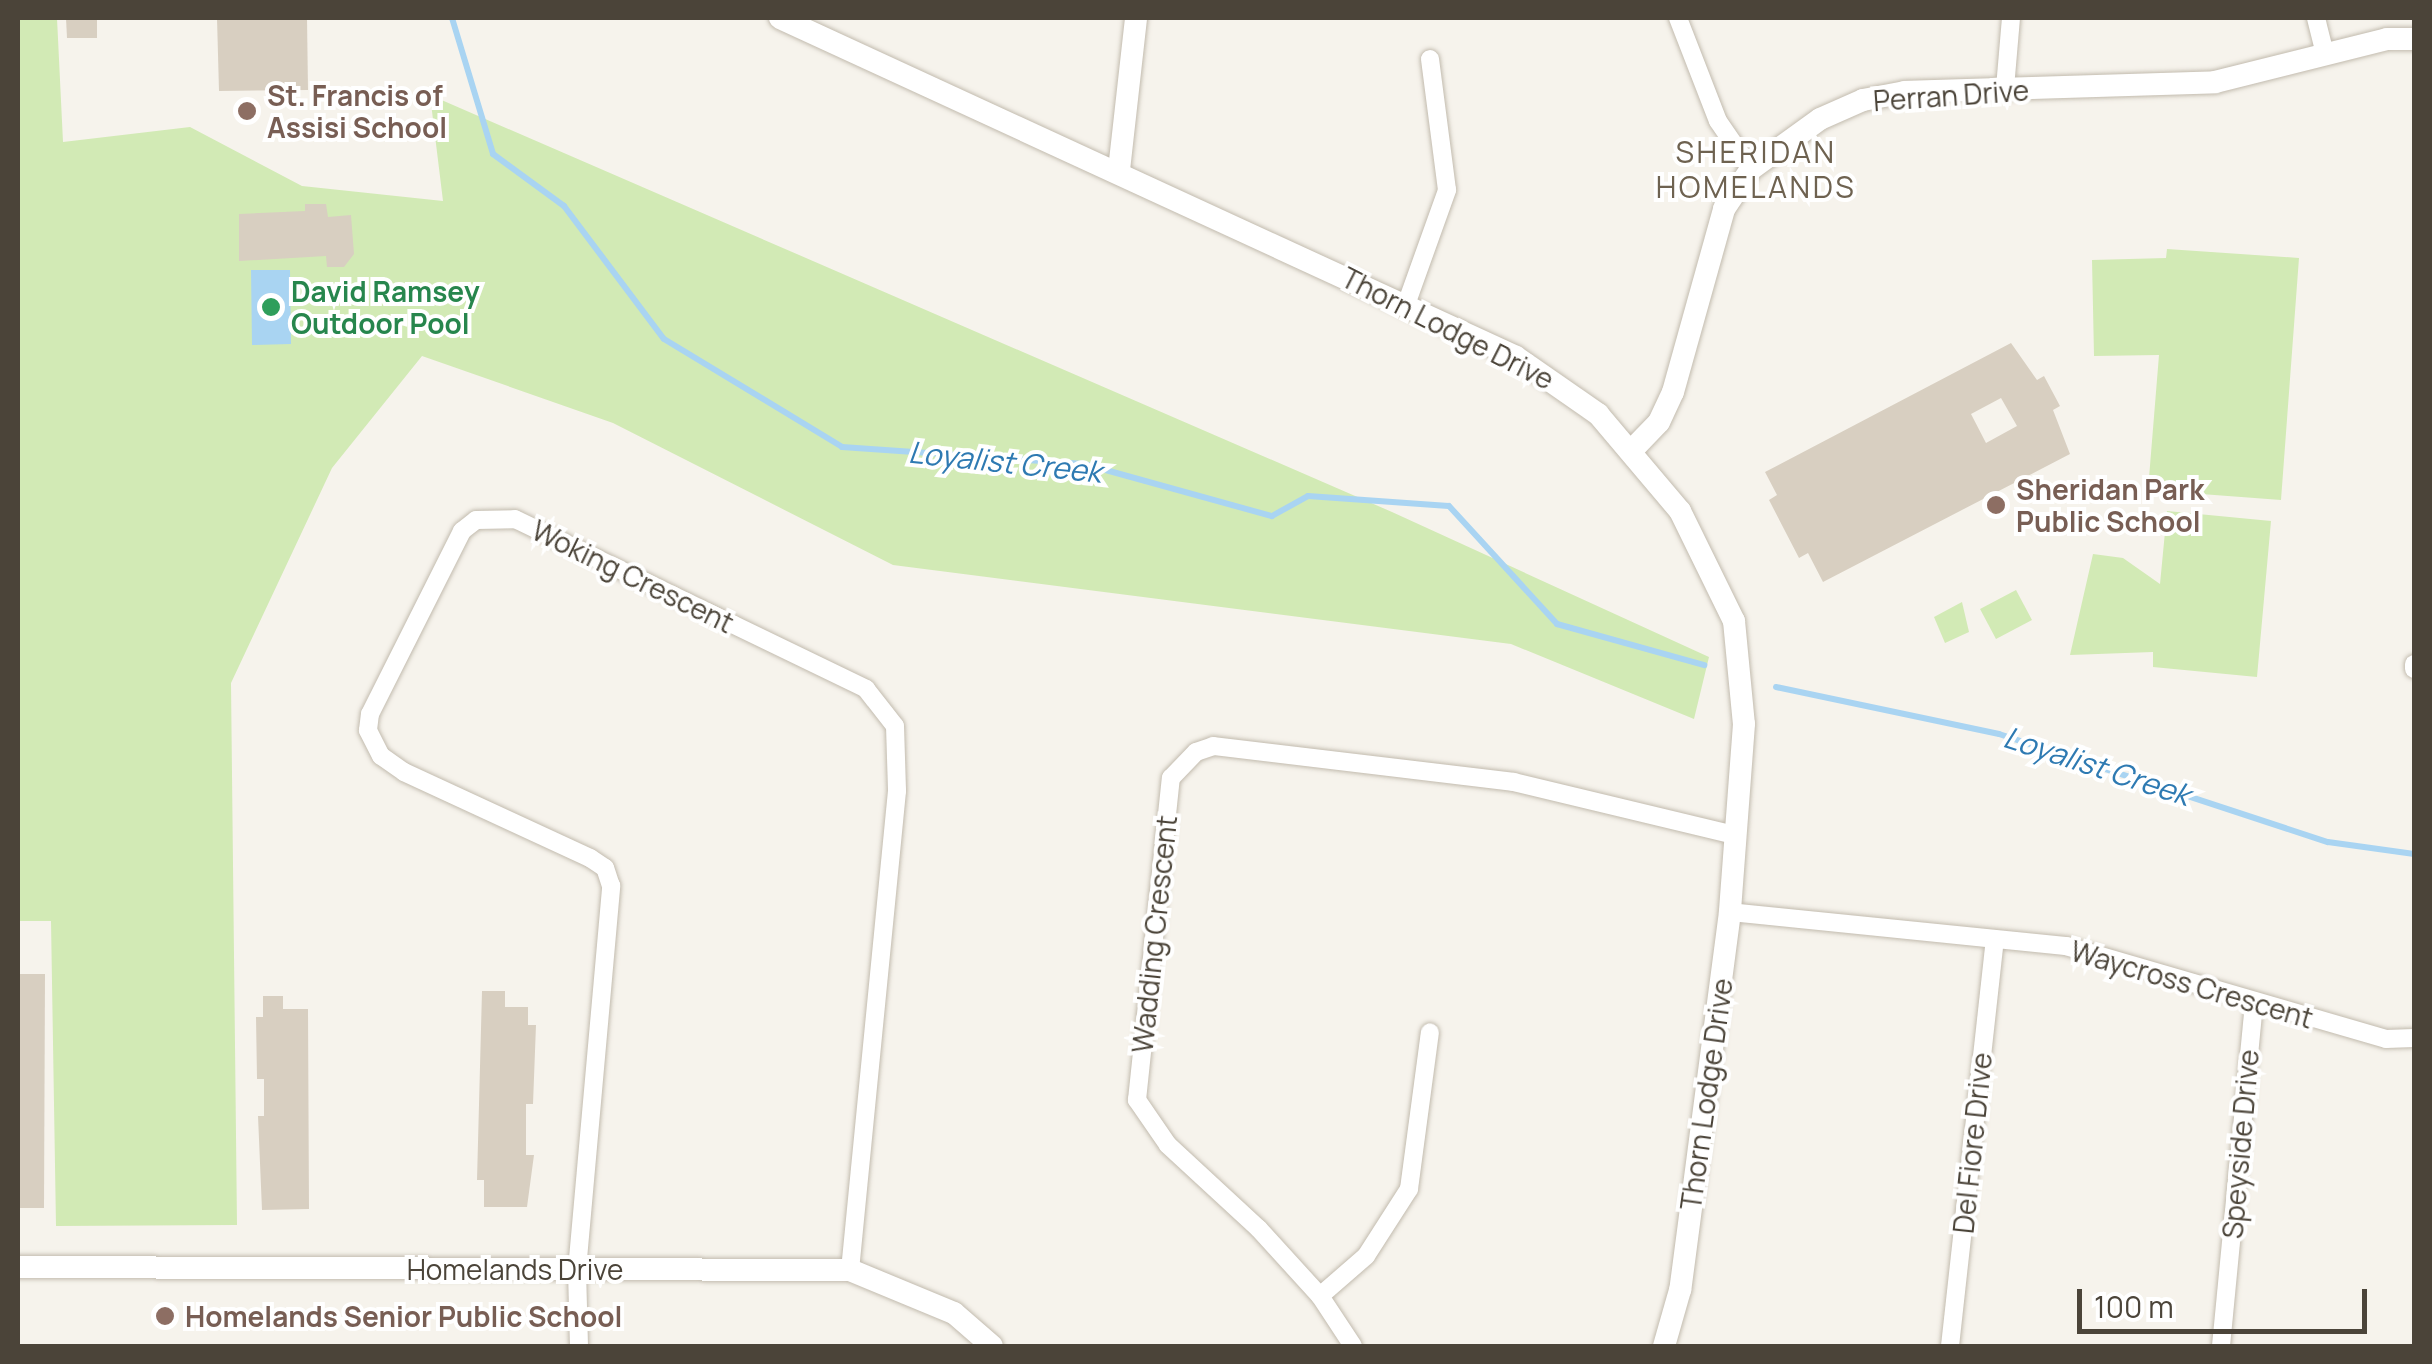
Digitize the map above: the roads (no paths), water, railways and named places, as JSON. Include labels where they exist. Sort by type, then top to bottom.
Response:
[{"type":"street","name":"Thorn Lodge Drive","points":[[780,18],[1407,302],[1558,383],[1633,449],[1697,536],[1734,621],[1744,724],[1731,834],[1730,912],[1680,1290],[1664,1346]]},
{"type":"street","points":[[1119,170],[1136,18]]},
{"type":"street","points":[[1678,18],[1718,121],[1751,169]]},
{"type":"street","points":[[2005,88],[2011,18]]},
{"type":"street","points":[[2316,18],[2325,54]]},
{"type":"street","name":"Perran Drive","points":[[1633,449],[1659,422],[1673,392],[1708,250],[1724,209],[1751,169],[1784,140],[1863,100],[2005,88],[2215,82],[2325,54],[2414,39]]},
{"type":"street","points":[[1407,302],[1448,190],[1430,60]]},
{"type":"street","name":"Woking Crescent","points":[[577,1270],[611,886],[605,868],[404,772],[381,756],[368,730],[370,714],[462,530],[495,516],[515,518],[866,689],[895,726],[897,790],[850,1270]]},
{"type":"street","name":"Wadding Crescent","points":[[1353,1346],[1320,1296],[1260,1228],[1168,1145],[1137,1100],[1161,838],[1172,778],[1181,767],[1213,746],[1514,782],[1731,834]]},
{"type":"street","name":"Waycross Crescent","points":[[1730,912],[2066,946],[2386,1039],[2414,1038]]},
{"type":"street","name":"Del Fiore Drive","points":[[1950,1346],[1995,940]]},
{"type":"street","name":"Speyside Drive","points":[[2221,1346],[2254,1002]]},
{"type":"street","points":[[1320,1296],[1366,1256],[1409,1189],[1430,1032]]},
{"type":"street","name":"Homelands Drive","points":[[18,1267],[850,1270],[939,1306],[992,1346]]},
{"type":"street","points":[[577,1270],[579,1346]]},
{"type":"water","name":"David Ramsey Outdoor Pool","points":[[251,270],[290,270],[291,344],[252,345]]},
{"type":"waterway","name":"Loyalist Creek","points":[[452,18],[493,154],[564,206],[664,339],[842,447],[1084,464],[1272,516],[1308,496],[1449,506],[1557,624],[1704,665]]},
{"type":"waterway","name":"Loyalist Creek","points":[[1776,687],[1999,734],[2328,842],[2414,854]]},
{"type":"place","name":"St. Francis of Assisi School","points":[[247,111]]},
{"type":"place","name":"David Ramsey Outdoor Pool","points":[[271,307]]},
{"type":"place","name":"Sheridan Park Public School","points":[[1996,505]]},
{"type":"place","name":"Homelands Senior Public School","points":[[165,1316]]},
{"type":"district","name":"SHERIDAN HOMELANDS","points":[[1756,169]]}]
